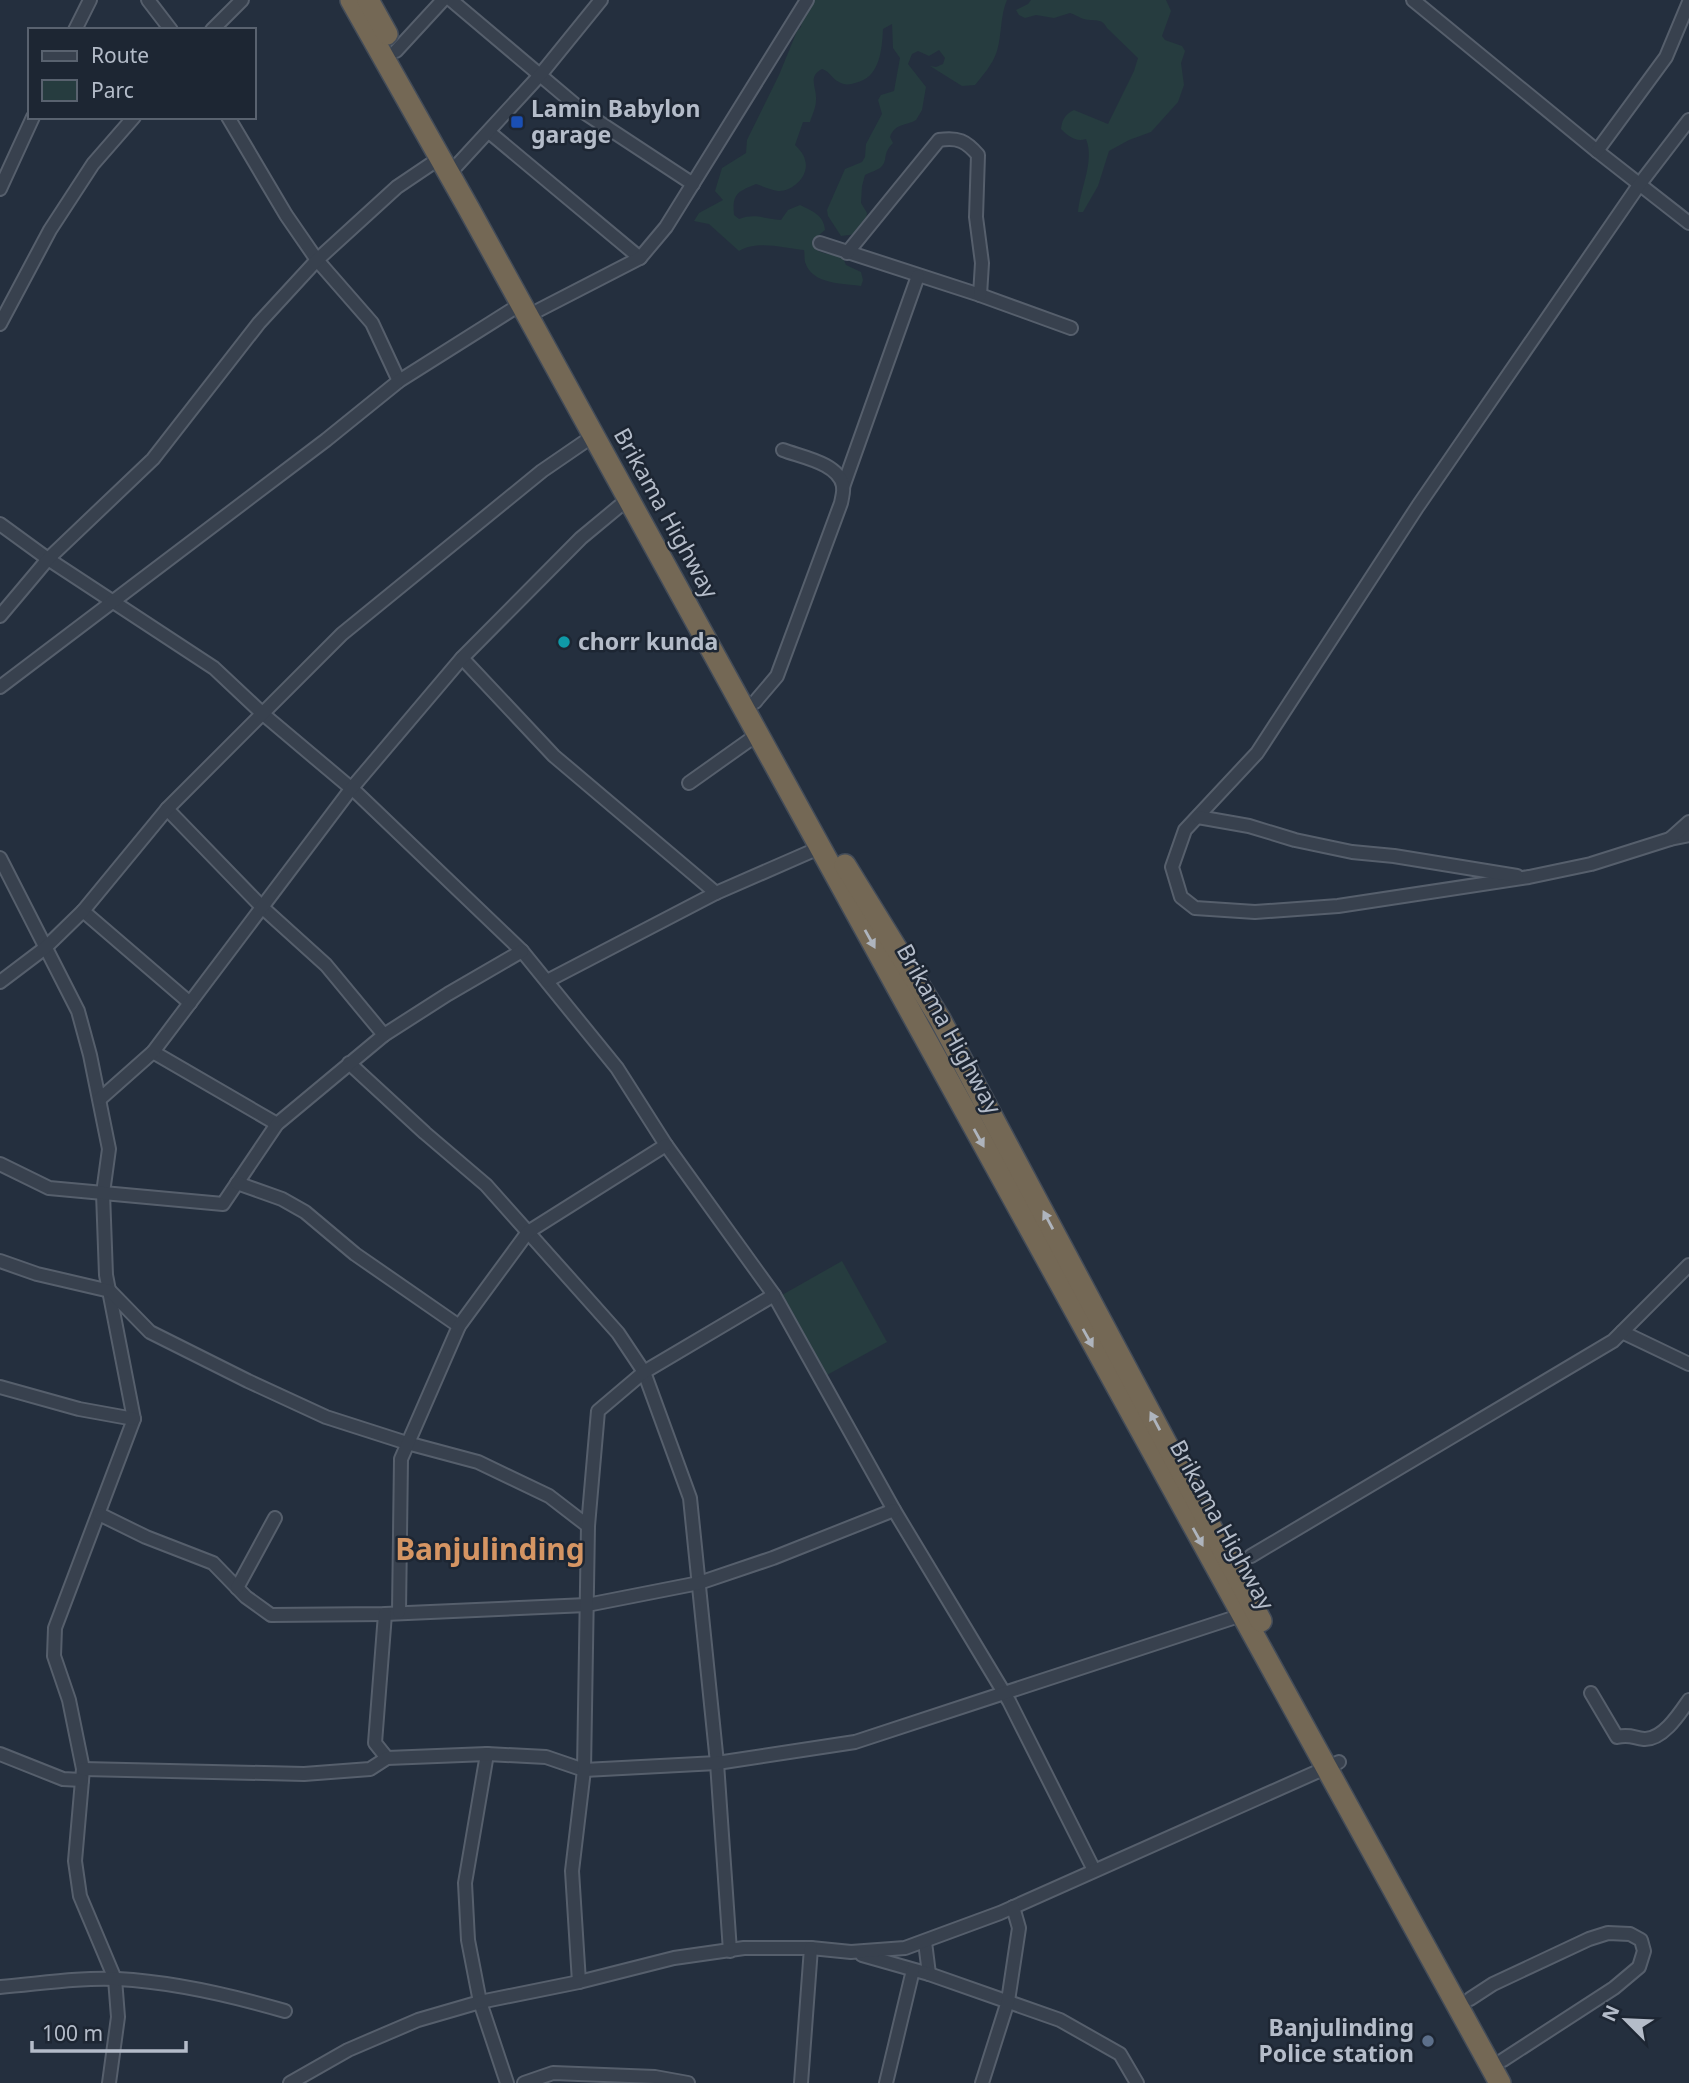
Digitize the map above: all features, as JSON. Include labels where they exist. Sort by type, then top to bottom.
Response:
[{"type":"highway","name":"Brikama Highway","points":[[351,0],[475,206],[750,706],[758,734],[819,848],[1249,1613],[1427,1937],[1500,2083]]},
{"type":"highway","name":"Brikama Highway","points":[[368,0],[396,51],[449,165]]},
{"type":"highway","name":"Brikama Highway","points":[[530,307],[593,436],[628,499],[853,880],[940,1019],[1249,1613]]},
{"type":"highway","name":"Brikama Highway","points":[[1427,1937],[1470,1999],[1516,2083]]},
{"type":"street","points":[[76,28],[90,0]]},
{"type":"street","points":[[148,0],[169,28]]},
{"type":"street","points":[[214,28],[242,0]]},
{"type":"street","points":[[396,51],[443,0]]},
{"type":"street","points":[[451,0],[585,113],[693,184]]},
{"type":"street","points":[[0,616],[48,559],[153,459],[259,323],[317,260],[397,187],[449,165],[489,132],[541,74],[601,0]]},
{"type":"street","points":[[0,687],[326,440],[399,381],[530,307],[640,258],[666,227],[807,0]]},
{"type":"street","points":[[1413,0],[1689,223]]},
{"type":"street","points":[[1597,151],[1666,57],[1689,2]]},
{"type":"street","points":[[0,189],[32,119]]},
{"type":"street","points":[[0,324],[50,230],[93,164],[132,119]]},
{"type":"street","points":[[229,119],[286,215],[317,260],[372,323],[399,381]]},
{"type":"street","points":[[1689,120],[1639,185],[1418,506],[1257,753],[1185,830],[1172,867],[1181,897],[1195,908],[1255,912],[1338,905],[1529,877],[1591,864],[1689,835]]},
{"type":"street","points":[[489,132],[640,258]]},
{"type":"street","points":[[847,253],[939,140],[951,138],[967,142],[978,155],[976,217],[982,263],[980,295]]},
{"type":"street","points":[[820,243],[1071,328]]},
{"type":"street","points":[[750,706],[777,676],[841,503],[843,487],[918,276]]},
{"type":"street","points":[[0,982],[45,948],[83,911],[167,809],[342,634],[542,471],[593,436]]},
{"type":"street","points":[[783,450],[831,468],[843,487]]},
{"type":"street","points":[[100,1100],[153,1052],[351,789],[462,658],[581,538],[628,499]]},
{"type":"street","points":[[0,524],[48,559],[214,668],[351,789],[522,951],[547,981],[617,1068],[666,1145],[774,1295],[894,1510],[1004,1694],[1094,1870]]},
{"type":"street","points":[[462,658],[555,756],[716,894]]},
{"type":"street","points":[[689,783],[758,734]]},
{"type":"street","points":[[167,809],[262,908],[326,965],[384,1035]]},
{"type":"street","points":[[1198,817],[1249,826],[1295,840],[1352,852],[1529,877]]},
{"type":"street","points":[[1670,839],[1689,822]]},
{"type":"street","points":[[547,981],[716,894],[819,848]]},
{"type":"street","points":[[0,858],[78,1011],[100,1100],[109,1149],[103,1192],[106,1275],[134,1419],[55,1628],[54,1656],[69,1700],[83,1775],[75,1861],[80,1896],[115,1979],[118,2017],[109,2083]]},
{"type":"street","points":[[83,911],[190,1003]]},
{"type":"street","points":[[0,1164],[49,1188],[223,1204],[277,1124],[349,1063],[384,1035],[522,951]]},
{"type":"street","points":[[153,1052],[277,1124]]},
{"type":"street","points":[[349,1063],[486,1185],[618,1333],[644,1372],[690,1498],[717,1763],[730,1951]]},
{"type":"street","points":[[399,1612],[401,1459],[459,1326],[528,1232],[666,1145]]},
{"type":"street","points":[[237,1183],[282,1199],[305,1212],[355,1254],[459,1326]]},
{"type":"street","points":[[0,1261],[37,1274],[110,1291],[150,1332],[248,1381],[326,1417],[478,1462],[548,1496],[588,1526]]},
{"type":"street","points":[[1251,1556],[1613,1341],[1689,1265]]},
{"type":"street","points":[[579,1982],[572,1871],[584,1770],[588,1526],[598,1410],[644,1372],[774,1295]]},
{"type":"street","points":[[1622,1332],[1689,1364]]},
{"type":"street","points":[[0,1387],[79,1409],[134,1419]]},
{"type":"street","points":[[99,1514],[146,1537],[213,1563],[237,1588],[271,1615],[385,1615],[399,1612],[587,1605],[699,1583],[773,1558],[894,1510]]},
{"type":"street","points":[[237,1588],[275,1518]]},
{"type":"street","points":[[0,1754],[64,1779],[83,1775],[304,1774],[370,1769],[387,1758],[487,1754],[547,1757],[584,1770],[717,1763],[855,1742],[1249,1613]]},
{"type":"street","points":[[385,1615],[375,1743],[387,1758]]},
{"type":"street","points":[[1591,1693],[1617,1737],[1630,1734],[1642,1739],[1651,1738],[1664,1730],[1689,1700]]},
{"type":"street","points":[[487,1754],[465,1883],[468,1940],[480,2003],[507,2083]]},
{"type":"street","points":[[290,2083],[348,2050],[418,2020],[674,1958],[744,1948],[811,1948],[851,1952],[905,1948],[925,1942],[1013,1907],[1333,1765]]},
{"type":"street","points":[[982,2083],[1008,2001],[1019,1928],[1013,1907]]},
{"type":"street","points":[[1470,1999],[1493,1984],[1589,1938],[1608,1933],[1630,1934],[1641,1940],[1644,1951],[1639,1967],[1614,1988],[1503,2060]]},
{"type":"street","points":[[925,1942],[929,1974]]},
{"type":"street","points":[[801,2083],[811,1948]]},
{"type":"street","points":[[851,1952],[929,1974],[1060,2021],[1120,2054],[1136,2083]]},
{"type":"street","points":[[886,2083],[913,1970]]},
{"type":"street","points":[[0,1987],[115,1979],[174,1984],[224,1994],[285,2011]]},
{"type":"street","points":[[524,2083],[552,2073],[564,2073],[655,2077],[688,2083]]},
{"type":"green space","points":[[808,0],[1007,0],[995,56],[975,85],[962,86],[930,66],[943,64],[945,58],[939,50],[929,56],[918,51],[912,54],[908,64],[926,87],[922,110],[916,120],[892,132],[890,137],[893,143],[887,150],[884,163],[879,169],[865,175],[861,203],[867,213],[857,234],[841,236],[827,210],[845,169],[862,162],[865,157],[866,144],[882,114],[878,100],[881,95],[894,91],[900,58],[893,48],[892,24],[883,29],[878,62],[870,75],[863,80],[842,84],[822,69],[815,75],[815,109],[810,122],[803,122],[795,145],[804,156],[806,166],[799,182],[784,191],[756,184],[740,192],[735,198],[734,215],[739,219],[755,216],[781,220],[788,210],[800,205],[817,214],[825,230],[812,241],[814,246],[824,253],[842,256],[846,265],[861,272],[861,286],[829,282],[814,275],[805,262],[804,250],[762,245],[739,251],[709,224],[694,221],[699,213],[723,200],[715,191],[722,168],[746,153],[747,140],[801,27]]},
{"type":"green space","points":[[1031,0],[1166,0],[1171,11],[1162,36],[1165,40],[1182,46],[1185,51],[1181,63],[1184,85],[1178,102],[1151,132],[1109,151],[1098,186],[1083,212],[1078,212],[1088,166],[1086,139],[1076,139],[1064,132],[1061,129],[1062,123],[1066,115],[1074,110],[1108,124],[1138,58],[1099,21],[1070,13],[1054,18],[1036,15],[1025,18],[1019,15],[1016,10]]},
{"type":"green space","points":[[842,1261],[887,1342],[827,1375],[782,1295]]},
{"type":"place","name":"Lamin Babylon garage","points":[[517,122]]},
{"type":"place","name":"chorr kunda","points":[[564,642]]},
{"type":"place","name":"Banjulinding Police station","points":[[1428,2041]]},
{"type":"district","name":"Banjulinding","points":[[490,1550]]}]
